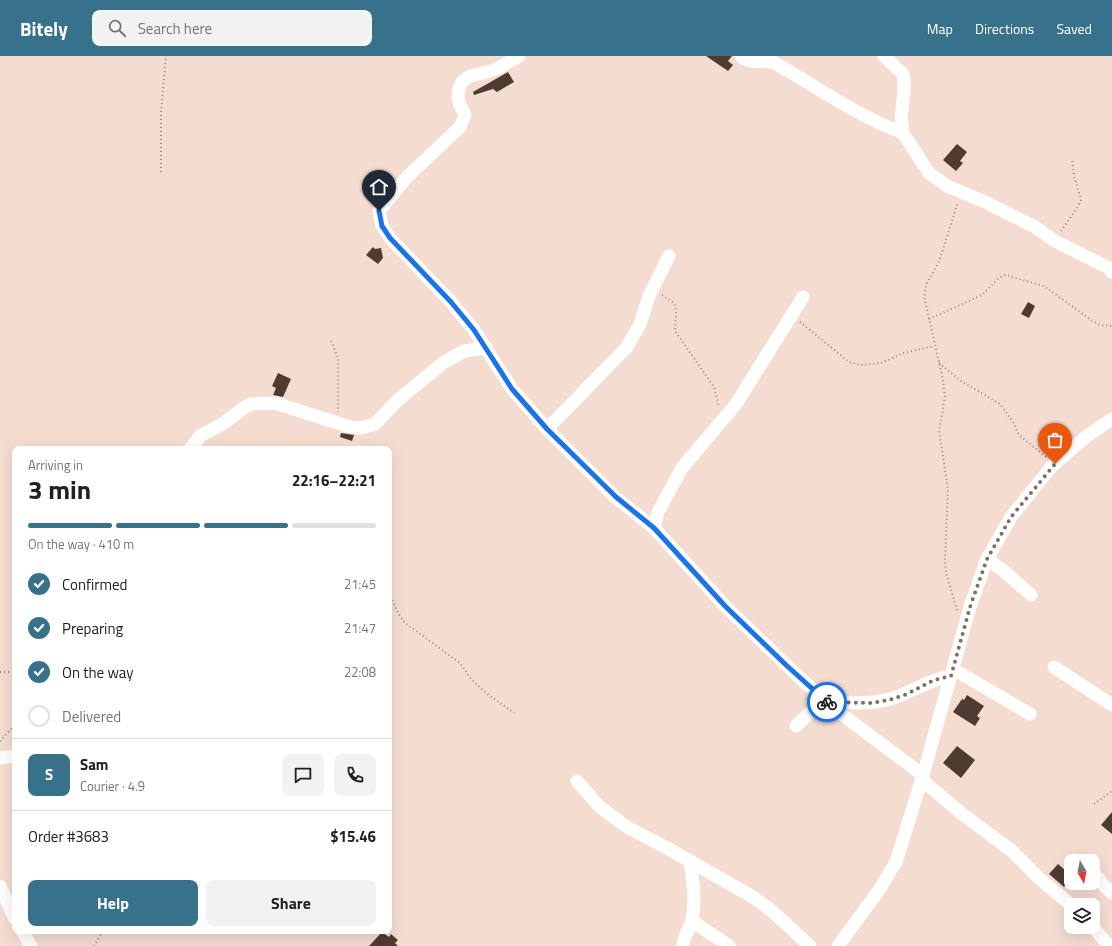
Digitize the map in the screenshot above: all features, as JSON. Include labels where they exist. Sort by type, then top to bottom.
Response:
[{"type":"street","points":[[518,56],[495,69],[471,74],[466,78],[458,95],[459,103],[465,115],[460,127],[406,178],[379,211],[382,226],[390,238],[451,302],[474,330],[512,389],[547,429],[616,497],[654,528],[725,606],[782,662],[826,701],[922,777],[961,813],[1012,851],[1064,899]]},
{"type":"street","points":[[741,56],[748,60],[766,60],[775,63],[826,95],[864,116],[903,133]]},
{"type":"street","points":[[884,56],[902,73],[904,78],[901,117],[903,133],[920,162],[929,173],[947,186],[1035,226],[1055,241],[1109,268],[1112,272]]},
{"type":"street","points":[[547,429],[627,347],[640,324],[652,290],[669,256]]},
{"type":"street","points":[[654,528],[658,512],[682,468],[746,390],[803,297]]},
{"type":"street","points":[[192,446],[200,436],[224,423],[245,407],[252,404],[275,403],[338,423],[361,428],[375,424],[398,400],[443,363],[464,351],[486,348]]},
{"type":"street","points":[[838,946],[880,890],[896,862],[922,777],[967,617],[987,559],[1011,517],[1055,464],[1087,436],[1112,420]]},
{"type":"street","points":[[987,559],[1004,571],[1030,595]]},
{"type":"street","points":[[1054,667],[1112,705]]},
{"type":"street","points":[[796,726],[826,701],[871,703],[889,700],[907,694],[952,672]]},
{"type":"street","points":[[952,672],[1030,714]]},
{"type":"street","points":[[0,758],[12,756]]},
{"type":"street","points":[[577,781],[600,807],[627,827],[753,897],[772,911],[810,946]]},
{"type":"street","points":[[683,946],[683,940],[692,921],[695,891],[690,861]]},
{"type":"street","points":[[1100,881],[1112,893]]},
{"type":"street","points":[[0,886],[12,913]]},
{"type":"street","points":[[692,921],[729,946]]},
{"type":"street","points":[[24,934],[31,946]]},
{"type":"street","points":[[1099,934],[1109,946]]},
{"type":"path","points":[[161,172],[161,113],[166,56]]},
{"type":"path","points":[[1055,241],[1081,200],[1074,176],[1072,159]]},
{"type":"path","points":[[961,193],[939,262],[925,287],[924,296],[943,380],[944,397],[939,439],[948,493],[944,554],[946,573],[956,608],[961,614],[967,617]]},
{"type":"path","points":[[929,319],[982,295],[999,278],[1005,275],[1044,286],[1095,323],[1112,326]]},
{"type":"path","points":[[652,290],[674,303],[676,310],[675,332],[714,387],[722,420]]},
{"type":"path","points":[[792,314],[848,362],[860,366],[881,362],[904,353],[935,346]]},
{"type":"path","points":[[331,341],[338,358],[338,423]]},
{"type":"path","points":[[939,363],[956,378],[1000,404],[1013,422],[1019,435],[1055,464]]},
{"type":"path","points":[[392,600],[398,613],[405,623],[460,664],[471,679],[486,693],[514,713]]},
{"type":"path","points":[[0,672],[12,672]]},
{"type":"path","points":[[0,741],[12,728]]},
{"type":"path","points":[[1094,804],[1112,791]]},
{"type":"path","points":[[94,946],[101,934]]},
{"type":"building","points":[[706,56],[732,56],[728,61],[733,65],[728,71]]},
{"type":"building","points":[[508,72],[514,82],[497,92],[493,89],[474,95],[473,92]]},
{"type":"building","points":[[957,144],[967,152],[960,161],[963,163],[956,171],[943,160]]},
{"type":"building","points":[[373,247],[375,249],[381,248],[383,258],[378,264],[366,255]]},
{"type":"building","points":[[1028,302],[1035,306],[1029,318],[1021,314]]},
{"type":"building","points":[[278,373],[291,379],[283,397],[273,395],[276,388],[272,386]]},
{"type":"building","points":[[341,433],[354,435],[352,441],[340,437]]},
{"type":"building","points":[[967,695],[984,706],[977,716],[980,718],[975,726],[953,712],[962,699],[964,700]]},
{"type":"building","points":[[957,746],[975,760],[961,778],[943,763]]},
{"type":"building","points":[[1112,812],[1112,834],[1101,825]]},
{"type":"building","points":[[1058,864],[1064,869],[1064,887],[1049,874]]},
{"type":"building","points":[[380,934],[385,934],[389,937],[391,934],[398,940],[395,943],[398,946],[369,946]]},
{"type":"way so far","points":[[827,702],[871,703],[889,700],[907,694],[934,680],[951,676],[970,607],[987,559],[1018,507],[1055,464]]},
{"type":"route","points":[[379,211],[379,219],[390,238],[451,302],[474,330],[522,402],[574,457],[616,497],[654,528],[725,606],[827,702]]}]
